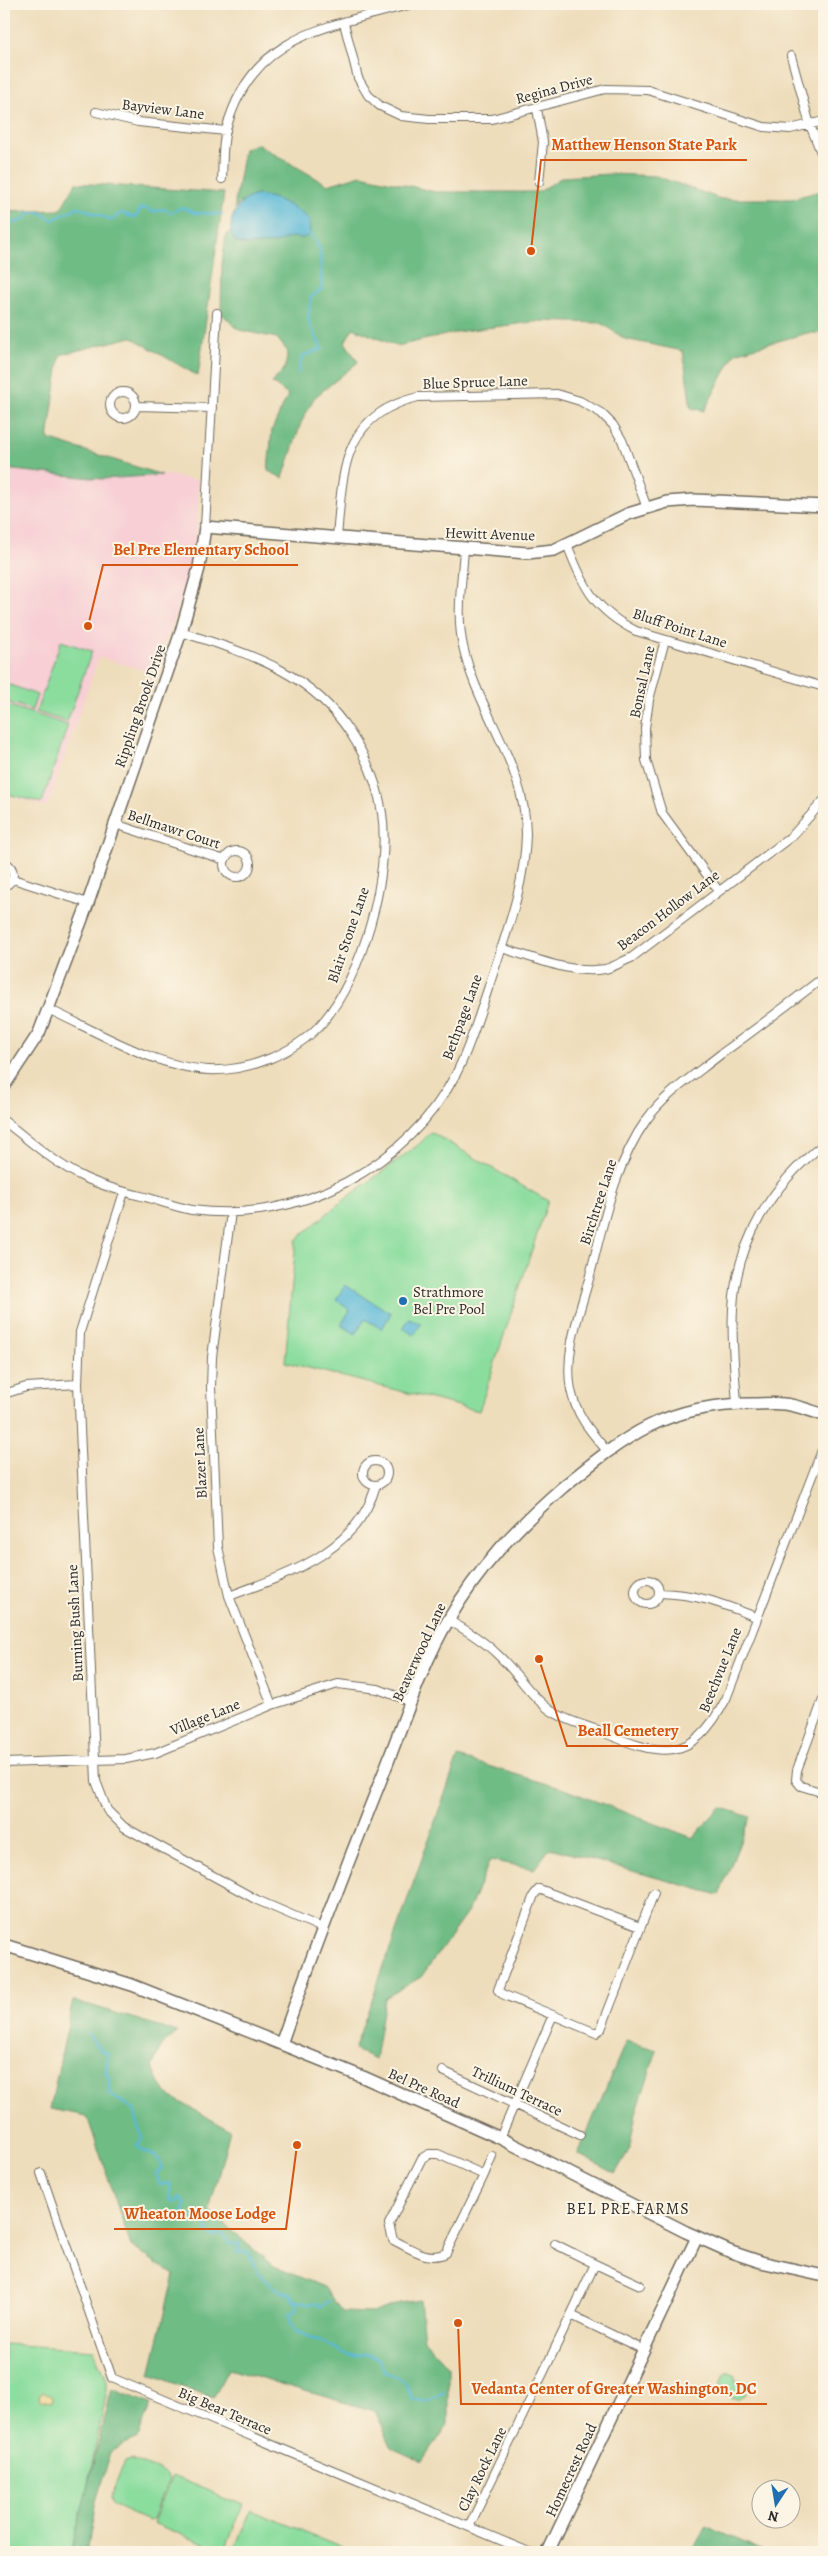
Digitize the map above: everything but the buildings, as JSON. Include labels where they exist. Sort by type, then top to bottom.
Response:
[{"type":"street","points":[[222,179],[226,130],[242,89],[270,56],[304,34],[412,4]]},
{"type":"street","name":"Regina Drive","points":[[344,23],[358,78],[368,94],[380,106],[401,116],[429,119],[492,119],[537,109],[606,89],[629,89],[648,90],[764,127],[790,128],[810,125],[824,120]]},
{"type":"street","points":[[791,56],[810,125],[824,160]]},
{"type":"street","points":[[537,109],[543,142],[540,182]]},
{"type":"street","name":"Bayview Lane","points":[[96,112],[138,122],[226,130]]},
{"type":"street","name":"Rippling Brook Drive","points":[[4,1086],[39,1033],[50,1010],[181,632],[199,568],[205,527],[218,313]]},
{"type":"street","name":"Blue Spruce Lane","points":[[337,537],[343,472],[354,440],[376,414],[399,401],[418,397],[557,394],[580,401],[601,413],[613,425],[622,440],[647,508]]},
{"type":"street","points":[[136,406],[212,408]]},
{"type":"street","name":"Hewitt Avenue","points":[[205,527],[527,554],[554,550],[628,514],[667,502],[694,500],[824,506]]},
{"type":"street","name":"Bluff Point Lane","points":[[567,544],[583,584],[598,605],[616,621],[636,631],[824,687]]},
{"type":"street","name":"Bethpage Lane","points":[[4,1121],[58,1162],[84,1177],[124,1192],[191,1210],[231,1212],[275,1208],[320,1195],[365,1173],[403,1144],[429,1114],[456,1074],[468,1046],[502,948],[522,879],[525,824],[518,784],[500,736],[473,678],[463,645],[460,615],[464,549]]},
{"type":"street","name":"Blair Stone Lane","points":[[50,1010],[145,1054],[183,1067],[209,1070],[233,1069],[274,1056],[300,1042],[321,1024],[339,999],[361,950],[382,876],[384,835],[382,812],[376,788],[360,748],[351,732],[326,704],[303,683],[276,666],[252,654],[181,632]]},
{"type":"street","name":"Bonsal Lane","points":[[665,640],[649,700],[646,728],[646,760],[662,813],[718,890]]},
{"type":"street","name":"Beacon Hollow Lane","points":[[502,948],[572,969],[590,971],[608,968],[631,958],[718,890],[792,836],[824,800]]},
{"type":"street","name":"Bellmawr Court","points":[[115,824],[225,860]]},
{"type":"street","points":[[4,862],[11,867],[12,879]]},
{"type":"street","points":[[12,879],[88,904]]},
{"type":"street","points":[[4,886],[12,879]]},
{"type":"street","name":"Birchtree Lane","points":[[607,1451],[584,1423],[576,1407],[569,1364],[574,1334],[609,1203],[626,1157],[647,1119],[689,1078],[824,977]]},
{"type":"street","points":[[737,1404],[733,1310],[744,1251],[764,1208],[785,1178],[824,1144]]},
{"type":"street","name":"Burning Bush Lane","points":[[124,1192],[80,1332],[78,1384],[96,1781],[100,1796],[108,1810],[124,1827],[257,1900],[322,1928]]},
{"type":"street","name":"Blazer Lane","points":[[231,1212],[212,1357],[211,1387],[218,1547],[229,1596],[272,1705]]},
{"type":"street","points":[[4,1394],[26,1387],[78,1384]]},
{"type":"street","name":"Beaverwood Lane","points":[[281,2044],[322,1928],[412,1702],[448,1620],[487,1561],[531,1514],[607,1451],[640,1430],[665,1418],[704,1406],[737,1404],[786,1404],[824,1415]]},
{"type":"street","name":"Beechvue Lane","points":[[448,1620],[474,1634],[500,1656],[528,1692],[552,1711],[650,1749],[668,1750],[683,1746],[696,1738],[713,1723],[726,1699],[756,1617],[824,1445]]},
{"type":"street","points":[[229,1596],[293,1573],[322,1556],[358,1522],[373,1497],[376,1486]]},
{"type":"street","points":[[659,1592],[689,1594],[707,1598],[756,1617]]},
{"type":"street","name":"Village Lane","points":[[4,1764],[126,1758],[155,1752],[272,1705],[338,1684],[378,1689],[412,1702]]},
{"type":"street","points":[[824,1697],[796,1780],[801,1786],[824,1793]]},
{"type":"street","points":[[640,1928],[539,1888],[534,1895],[498,1990],[502,1994],[596,2033],[602,2029],[654,1893]]},
{"type":"street","name":"Bel Pre Road","points":[[4,1945],[132,1985],[363,2077],[500,2138],[697,2237],[761,2262],[824,2276]]},
{"type":"street","points":[[500,2138],[516,2105],[553,2015]]},
{"type":"street","name":"Trillium Terrace","points":[[443,2071],[580,2135]]},
{"type":"street","points":[[484,2175],[438,2154],[429,2154],[422,2158],[389,2224],[393,2240],[436,2258],[446,2253],[484,2175],[492,2156]]},
{"type":"street","name":"Big Bear Terrace","points":[[41,2173],[112,2378],[529,2552]]},
{"type":"street","name":"Homecrest Road","points":[[548,2552],[697,2237]]},
{"type":"street","points":[[555,2244],[640,2285]]},
{"type":"street","name":"Clay Rock Lane","points":[[469,2527],[595,2264]]},
{"type":"street","points":[[572,2315],[644,2350]]},
{"type":"shaded area","points":[[4,406],[40,449],[199,481],[198,526],[184,595],[153,673],[99,657],[47,807],[4,794]]},
{"type":"green space","points":[[257,144],[328,185],[361,175],[436,192],[539,192],[562,177],[610,174],[656,176],[721,199],[791,199],[824,190],[824,333],[807,333],[735,353],[704,411],[691,408],[683,351],[625,339],[601,323],[541,321],[463,331],[397,346],[353,328],[345,342],[358,362],[314,398],[301,423],[283,478],[268,471],[272,430],[288,395],[272,383],[285,368],[288,352],[277,338],[239,330],[221,313],[222,264],[226,235],[232,230],[234,240],[241,201],[235,209],[235,202],[244,149]]},
{"type":"green space","points":[[76,183],[224,193],[198,376],[131,337],[60,355],[48,439],[162,475],[102,479],[4,469],[4,212],[60,210]]},
{"type":"green space","points":[[61,641],[92,651],[67,722],[36,712]]},
{"type":"green space","points":[[8,684],[37,695],[32,710],[4,701]]},
{"type":"green space","points":[[4,704],[68,725],[42,803],[4,793]]},
{"type":"green space","name":"Strathmore Bel Pre Pool","points":[[431,1132],[548,1201],[479,1411],[285,1362],[296,1240],[336,1206],[418,1145]]},
{"type":"green space","points":[[458,1757],[561,1788],[693,1838],[720,1807],[750,1817],[719,1895],[550,1848],[534,1869],[490,1860],[469,1910],[421,1977],[385,1998],[375,2059],[354,2050]]},
{"type":"green space","points":[[73,2000],[178,2032],[161,2046],[152,2067],[166,2094],[230,2130],[209,2211],[273,2266],[324,2287],[342,2312],[372,2313],[400,2303],[420,2300],[424,2340],[448,2366],[448,2424],[423,2462],[392,2448],[375,2411],[228,2369],[213,2398],[150,2374],[174,2275],[131,2246],[87,2116],[50,2109]]},
{"type":"green space","points":[[626,2041],[657,2050],[636,2113],[629,2150],[615,2174],[578,2154]]},
{"type":"green space","points":[[4,2344],[94,2350],[107,2380],[107,2391],[74,2552],[4,2552]]},
{"type":"green space","points":[[726,2373],[735,2376],[735,2381],[740,2381],[747,2388],[745,2395],[738,2399],[728,2396],[720,2387]]},
{"type":"green space","points":[[112,2389],[151,2404],[138,2437],[111,2452],[96,2501],[87,2552],[71,2552]]},
{"type":"green space","points":[[131,2459],[166,2473],[169,2479],[153,2519],[148,2521],[112,2505],[110,2498],[125,2461]]},
{"type":"green space","points":[[172,2476],[243,2505],[224,2552],[153,2523]]},
{"type":"green space","points":[[251,2510],[345,2548],[343,2552],[233,2552]]},
{"type":"green space","points":[[706,2526],[766,2552],[692,2552]]},
{"type":"sand","points":[[43,2392],[52,2397],[51,2402],[40,2400],[39,2395]]},
{"type":"water","points":[[257,195],[278,200],[303,214],[309,219],[310,234],[304,238],[291,237],[275,243],[246,245],[236,242],[231,228],[234,214],[243,202]]},
{"type":"water","points":[[345,1285],[391,1313],[382,1329],[365,1319],[356,1334],[341,1325],[350,1310],[336,1300]]},
{"type":"water","points":[[409,1318],[421,1324],[414,1335],[403,1328]]},
{"type":"waterway","points":[[4,218],[16,223],[26,218],[28,213],[39,212],[53,220],[78,207],[112,220],[121,213],[135,218],[141,208],[147,208],[152,212],[164,209],[171,213],[182,207],[195,213],[222,214]]},
{"type":"waterway","points":[[298,373],[302,356],[322,349],[308,320],[311,297],[322,289],[320,249],[310,234]]},
{"type":"waterway","points":[[88,2034],[100,2050],[108,2054],[106,2073],[109,2077],[109,2094],[134,2109],[142,2139],[137,2145],[161,2163],[162,2168],[156,2173],[160,2185],[169,2183],[171,2200],[174,2202],[180,2197],[186,2205],[181,2217],[188,2216],[207,2226],[209,2234],[214,2237],[216,2234],[223,2234],[231,2245],[238,2243],[240,2246],[237,2252],[248,2252],[264,2279],[282,2292],[290,2294],[298,2306],[295,2311],[289,2314],[290,2323],[297,2332],[321,2341],[350,2356],[367,2354],[379,2359],[384,2370],[405,2382],[413,2399],[428,2402],[444,2392]]},
{"type":"waterway","points":[[293,2300],[312,2304],[316,2302],[320,2307],[329,2301]]},
{"type":"place","name":"Matthew Henson State Park","points":[[531,251]]},
{"type":"place","name":"Bel Pre Elementary School","points":[[88,626]]},
{"type":"place","name":"Strathmore Bel Pre Pool","points":[[403,1301]]},
{"type":"place","name":"Beall Cemetery","points":[[539,1659]]},
{"type":"place","name":"Wheaton Moose Lodge","points":[[297,2145]]},
{"type":"place","name":"Vedanta Center of Greater Washington, DC","points":[[458,2323]]},
{"type":"district","name":"BEL PRE FARMS","points":[[628,2208]]}]
